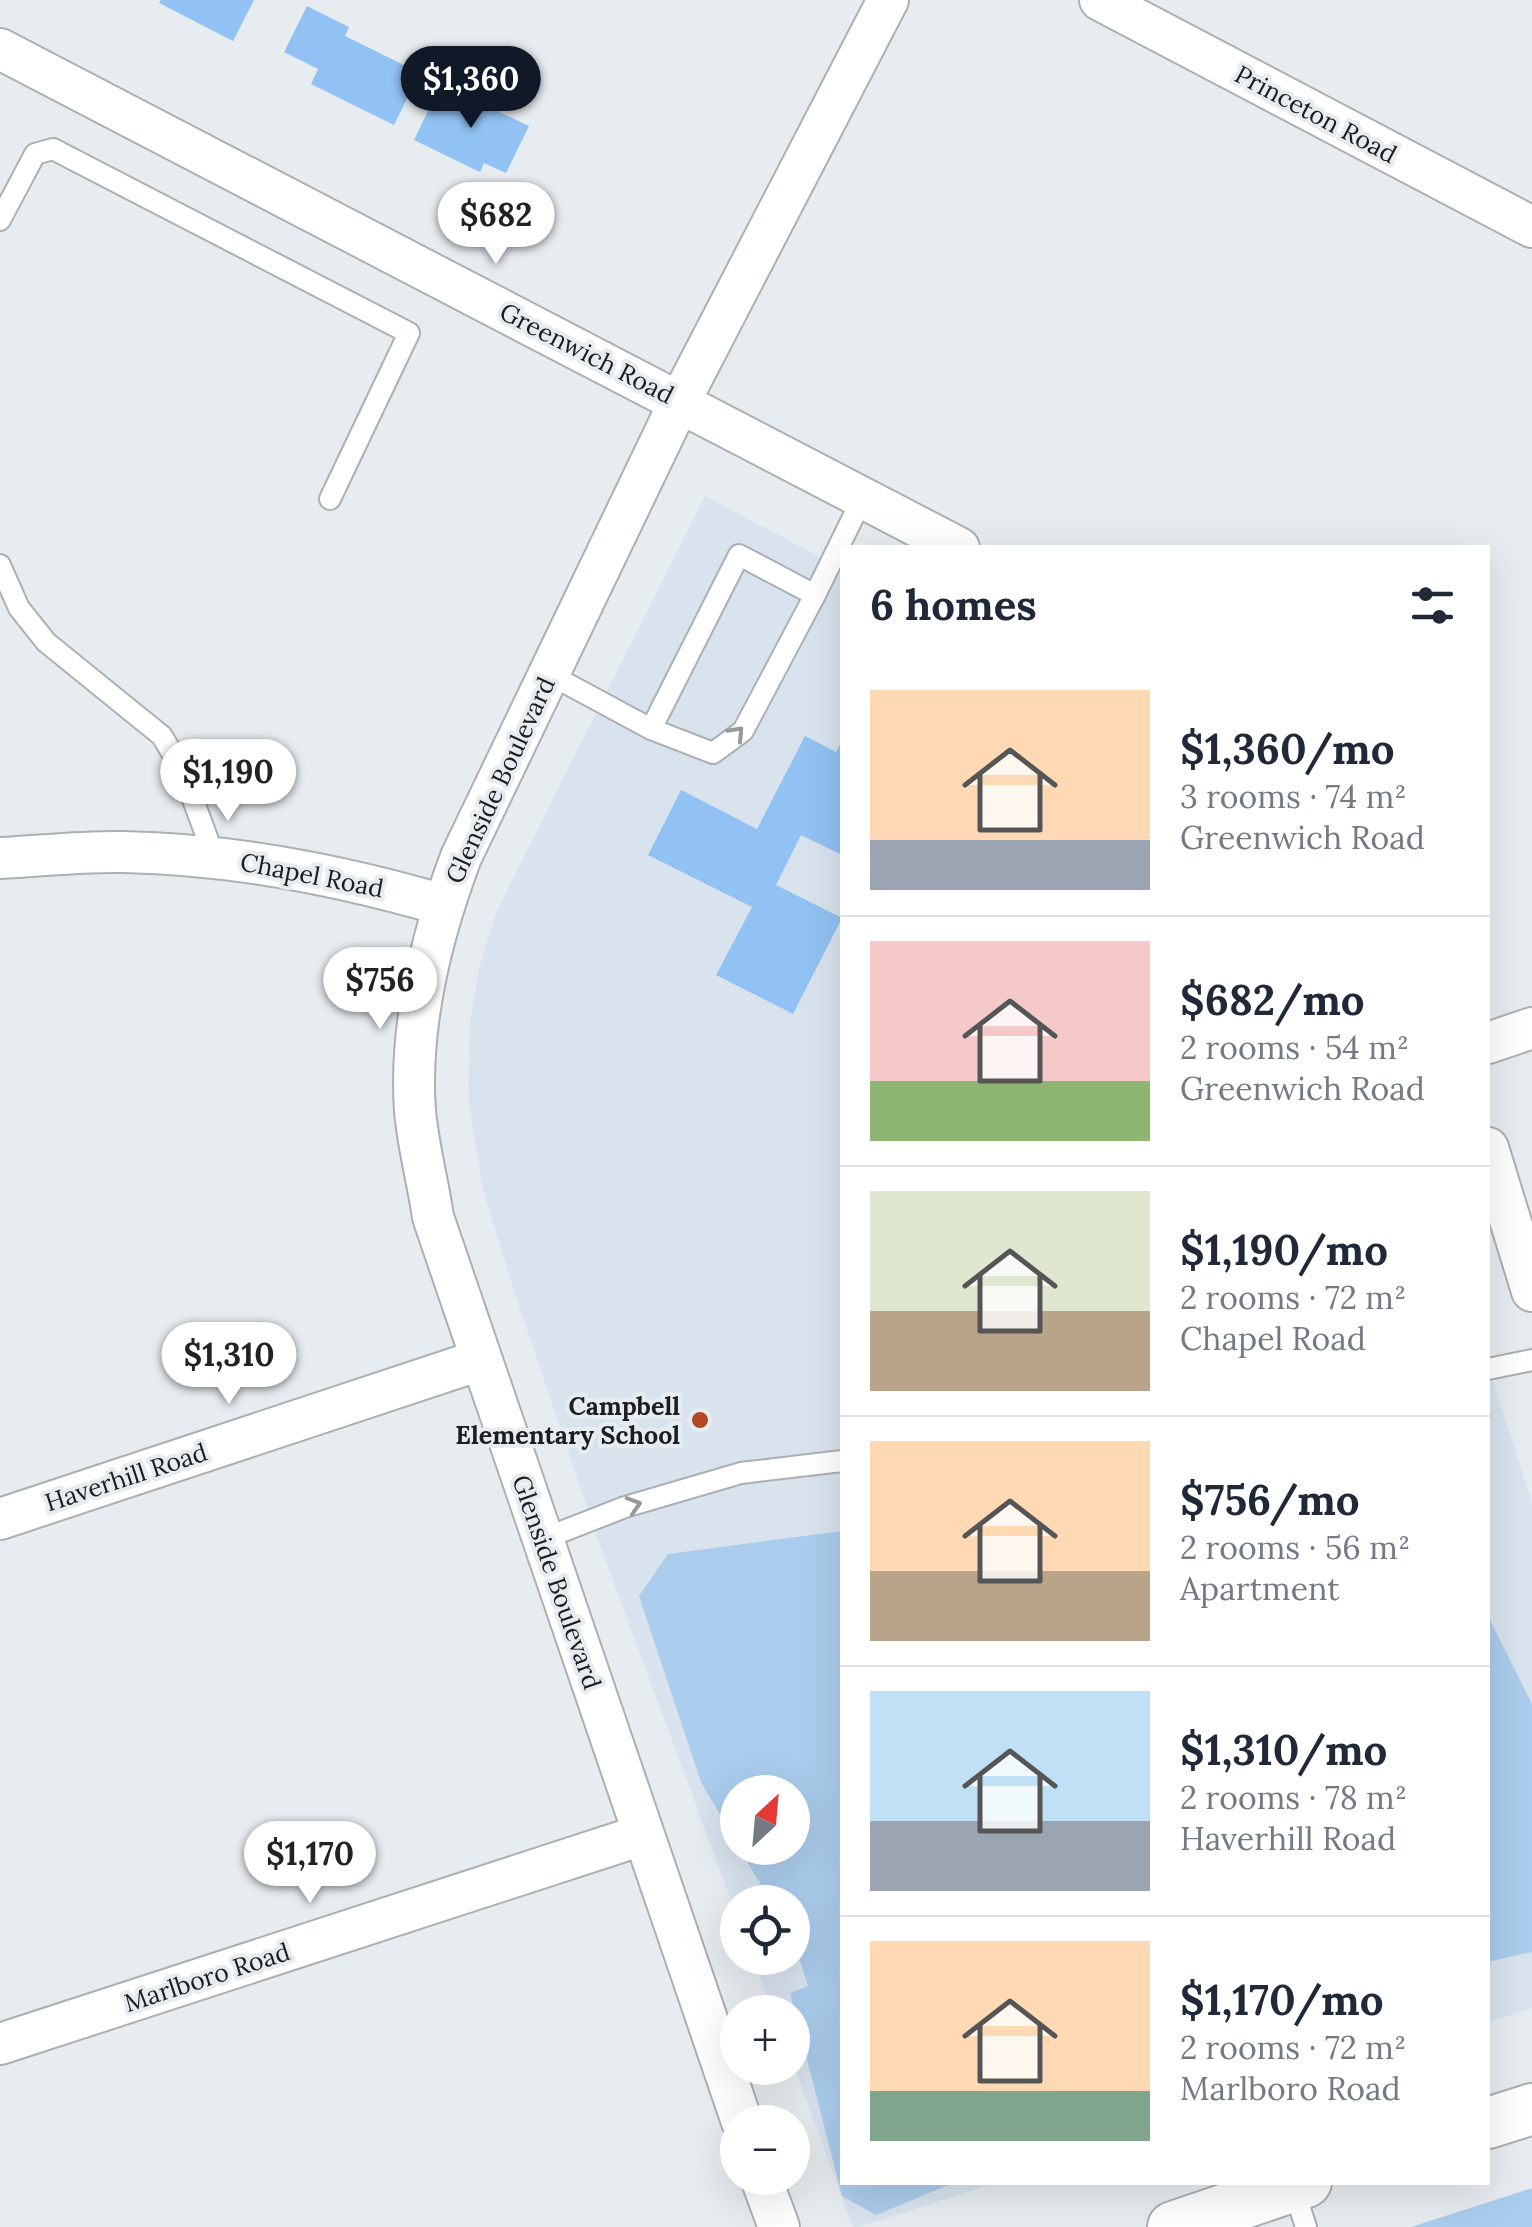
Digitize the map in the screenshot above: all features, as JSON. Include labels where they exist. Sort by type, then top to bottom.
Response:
[{"type":"street","name":"Glenside Boulevard","points":[[736,2105],[434,1217],[416,1112],[416,1030],[443,905],[461,856],[680,401],[888,0]]},
{"type":"street","name":"Princeton Road","points":[[1100,0],[1532,227]]},
{"type":"street","name":"Greenwich Road","points":[[0,49],[953,545]]},
{"type":"street","name":"Chapel Road","points":[[0,858],[122,852],[215,858],[386,888],[443,905]]},
{"type":"street","points":[[1490,1042],[1532,1028]]},
{"type":"street","points":[[1490,1154],[1532,1290]]},
{"type":"street","name":"Haverhill Road","points":[[0,1519],[480,1360]]},
{"type":"street","name":"Marlboro Road","points":[[0,2044],[642,1835]]},
{"type":"street","points":[[1490,2122],[1532,2108]]},
{"type":"street","points":[[768,2195],[778,2227]]},
{"type":"street","points":[[1172,2227],[1302,2199]]},
{"type":"lane","points":[[0,220],[34,154],[53,149],[409,333],[330,499]]},
{"type":"lane","points":[[549,674],[651,728],[714,753],[742,731],[863,497]]},
{"type":"lane","points":[[651,728],[739,554],[815,595]]},
{"type":"lane","points":[[0,565],[19,608],[46,642],[162,736],[182,770],[215,858]]},
{"type":"lane","points":[[1490,1369],[1532,1360]]},
{"type":"lane","points":[[543,1539],[625,1507],[742,1473],[840,1461]]},
{"type":"shaded area","name":"Campbell Elementary School","points":[[705,496],[840,568],[840,2185],[990,2185],[853,2227],[801,2085],[810,2085],[810,1995],[767,1995],[759,1975],[810,1975],[810,1885],[726,1885],[599,1543],[483,1190],[468,1100],[470,1022],[479,968],[496,913]]},
{"type":"shaded area","points":[[1490,1372],[1532,1503],[1532,2008],[1490,2021]]},
{"type":"shaded area","points":[[840,1531],[840,2185],[948,2185],[876,2215],[842,2196],[810,2071],[810,1995],[790,1993],[808,1986],[804,1975],[810,1975],[810,1885],[761,1885],[749,1865],[810,1865],[810,1775],[720,1775],[720,1815],[701,1782],[639,1596],[668,1554]]},
{"type":"shaded area","points":[[1490,1620],[1532,1704],[1532,1952],[1490,1962]]},
{"type":"shaded area","points":[[1532,2188],[1532,2227],[1411,2227]]},
{"type":"building","points":[[254,0],[233,41],[159,3]]},
{"type":"building","points":[[307,6],[349,27],[345,36],[420,73],[394,125],[311,84],[318,69],[284,52]]},
{"type":"building","points":[[441,84],[529,126],[506,173],[484,163],[480,172],[414,140]]},
{"type":"building","points":[[805,736],[836,752],[840,744],[840,854],[801,835],[776,885],[840,917],[793,1014],[716,975],[752,907],[648,855],[681,790],[757,829]]},
{"type":"place","name":"Campbell Elementary School","points":[[700,1420]]}]
